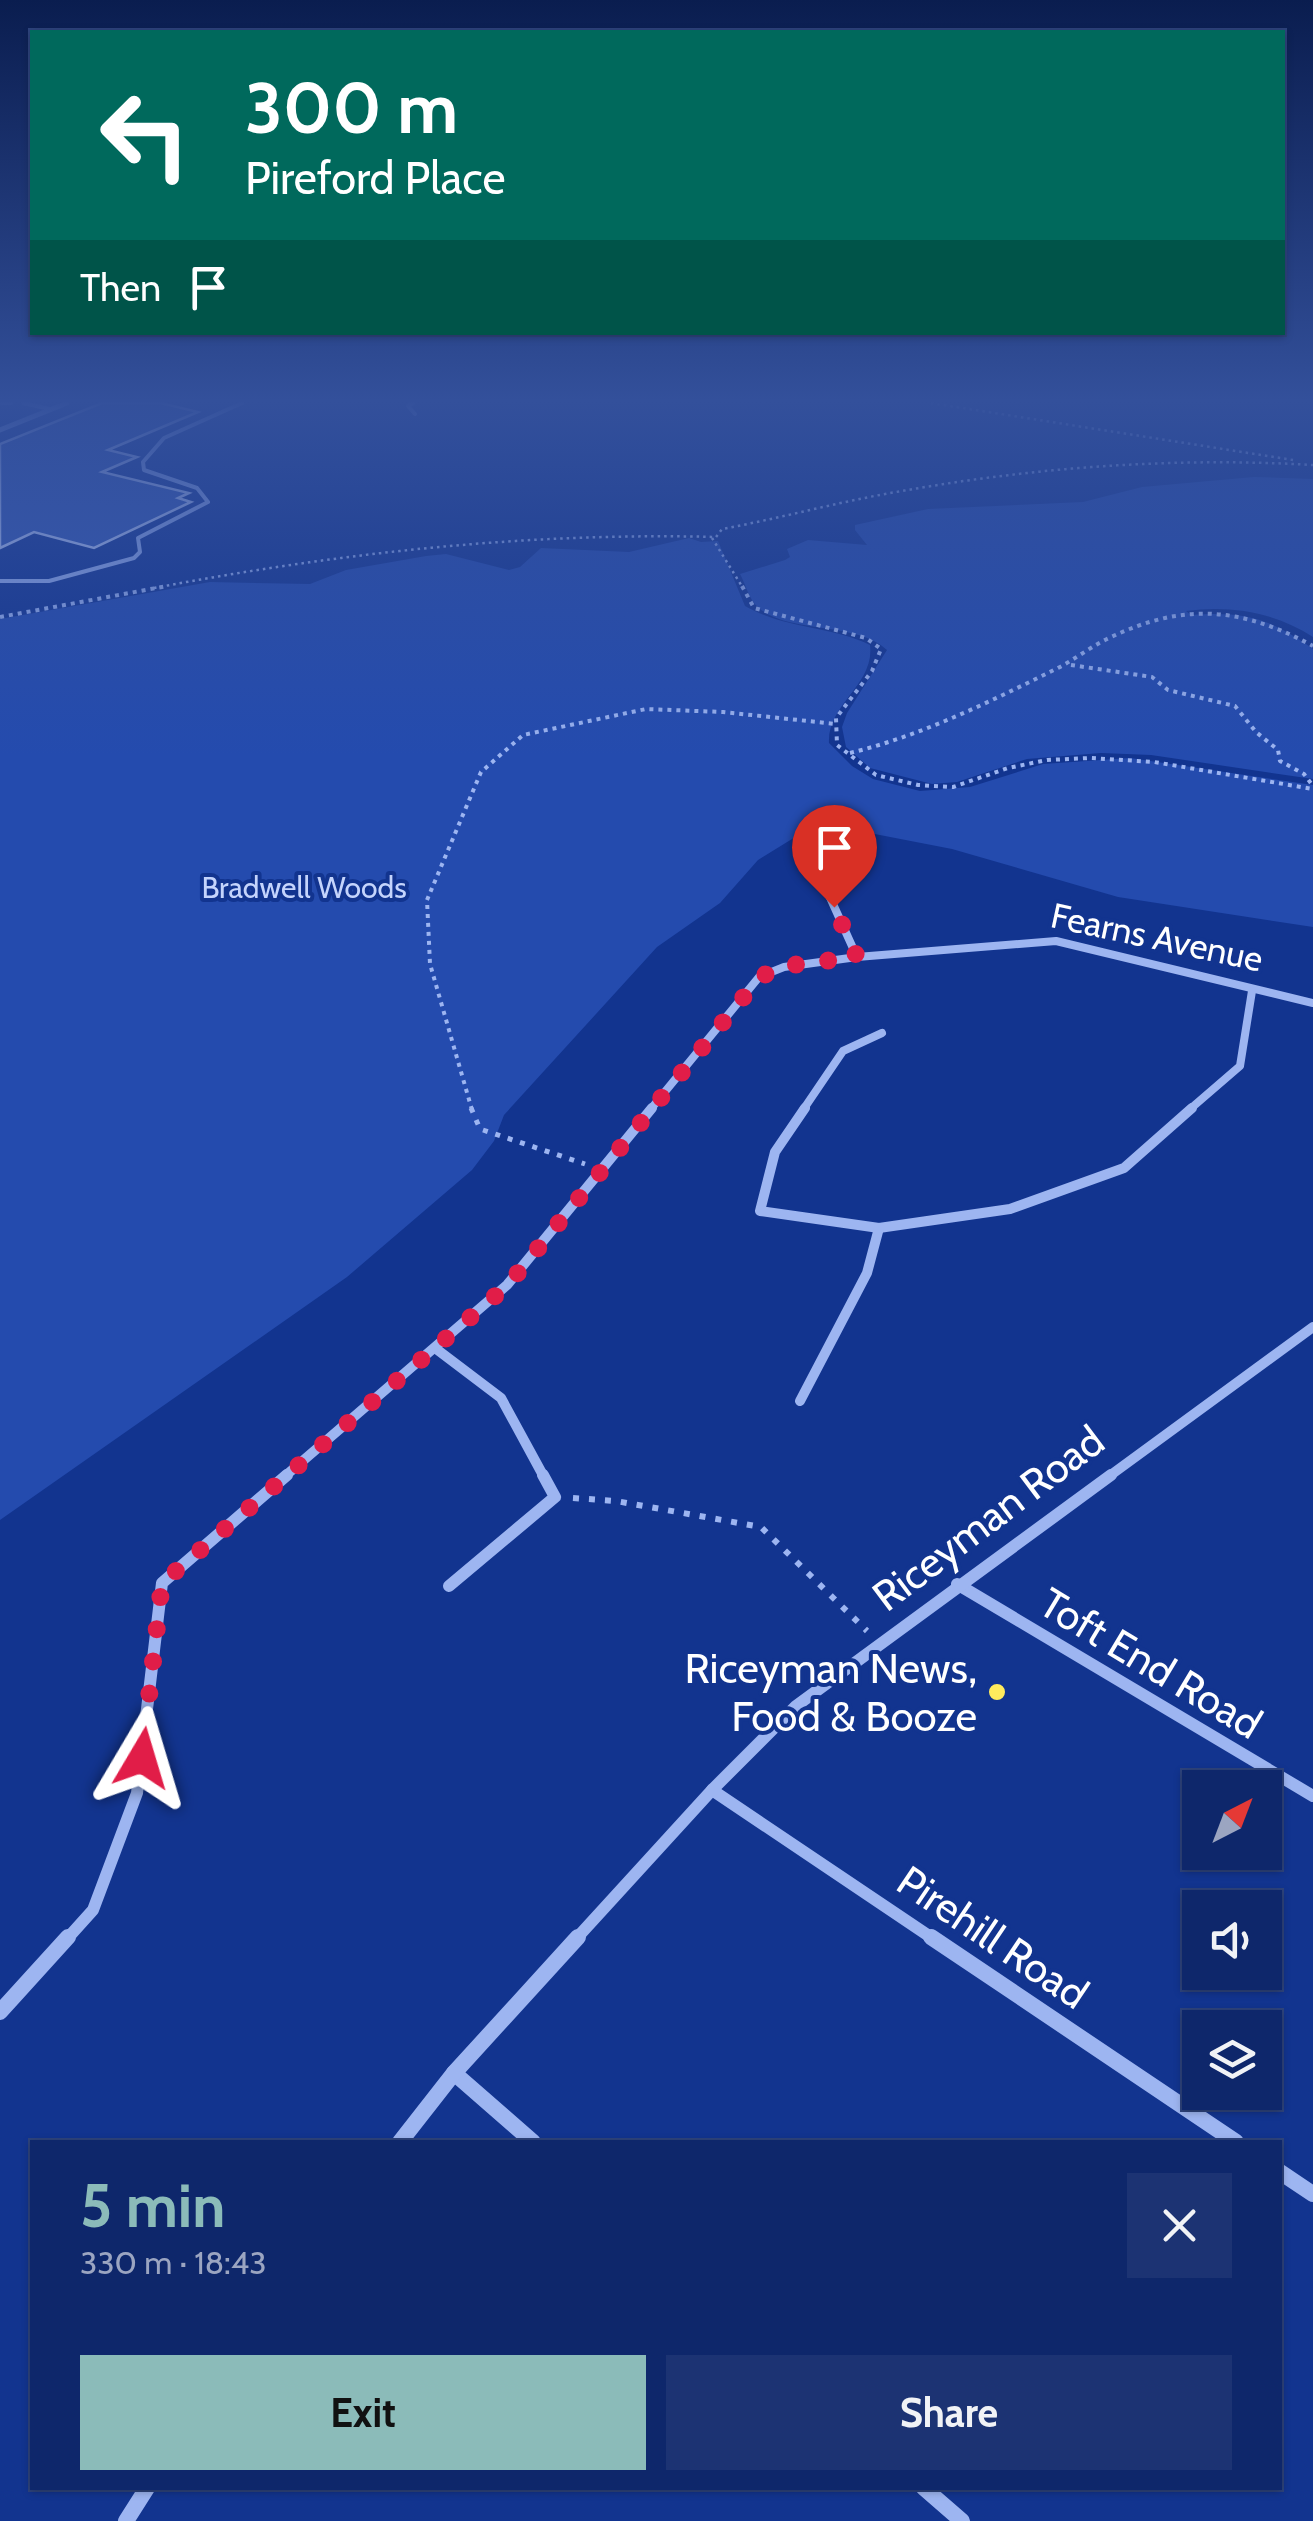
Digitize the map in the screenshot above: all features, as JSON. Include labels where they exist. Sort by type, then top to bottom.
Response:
[{"type":"street","points":[[823,882],[857,957]]},
{"type":"street","name":"Fearns Avenue","points":[[0,2012],[93,1910],[138,1793],[162,1583],[508,1285],[760,977],[784,966],[857,957],[1056,941],[1313,1003]]},
{"type":"street","points":[[882,1033],[843,1051],[776,1152],[760,1211],[879,1228],[1010,1209],[1124,1168],[1240,1066],[1252,991]]},
{"type":"street","points":[[800,1402],[867,1273],[879,1228]]},
{"type":"street","name":"Riceyman Road","points":[[402,2140],[454,2073],[712,1790],[796,1706],[1313,1326]]},
{"type":"street","points":[[434,1348],[502,1398],[554,1497],[450,1586]]},
{"type":"street","name":"Toft End Road","points":[[957,1584],[1310,1789]]},
{"type":"street","name":"Pirehill Road","points":[[712,1790],[1233,2140]]},
{"type":"street","points":[[454,2073],[530,2140]]},
{"type":"street","points":[[1282,2173],[1313,2194]]},
{"type":"street","points":[[126,2521],[147,2490]]},
{"type":"street","points":[[926,2490],[962,2521]]},
{"type":"lane","points":[[0,581],[49,580],[134,558],[140,552],[138,538],[172,521]]},
{"type":"path","points":[[712,538],[722,529],[759,521]]},
{"type":"path","points":[[0,616],[186,582],[386,552],[594,535],[659,533],[712,538],[727,557],[754,608],[785,620],[866,638],[881,649],[872,671],[836,718],[836,746],[876,775],[918,785],[953,787],[1008,768],[1047,760],[1090,758],[1154,762],[1313,787]]},
{"type":"path","points":[[848,754],[894,744],[1068,664],[1107,639],[1163,617],[1196,610],[1224,610],[1250,616],[1313,646]]},
{"type":"path","points":[[1068,664],[1152,677],[1168,690],[1236,706],[1256,732],[1278,750],[1280,761],[1304,774],[1313,787]]},
{"type":"path","points":[[602,1170],[480,1128],[463,1088],[459,1055],[430,964],[427,900],[481,772],[523,736],[646,710],[724,712],[836,724]]},
{"type":"path","points":[[554,1497],[616,1501],[761,1527],[880,1644]]},
{"type":"green space","points":[[875,521],[1313,521],[1313,637],[1252,612],[1186,611],[1191,615],[1226,614],[1256,619],[1313,649],[1313,779],[1151,755],[1101,753],[1027,759],[957,782],[932,784],[870,768],[846,747],[842,727],[887,650],[856,634],[781,620],[766,613],[752,600],[740,574],[785,560],[790,557],[787,549],[808,540],[867,545],[855,525]]},
{"type":"green space","name":"Bradwell Woods","points":[[689,538],[718,541],[745,606],[760,614],[870,645],[865,672],[835,717],[829,743],[852,766],[873,779],[920,791],[970,787],[1043,764],[1130,758],[1313,785],[1313,927],[1118,897],[952,849],[818,823],[758,860],[720,903],[657,947],[504,1115],[494,1141],[472,1170],[347,1277],[0,1520],[0,619],[210,582],[310,584],[346,570],[426,556],[446,554],[509,570],[520,567],[541,548],[629,552]]},
{"type":"building","points":[[0,521],[152,521],[94,548],[34,532],[0,548]]},
{"type":"place","name":"Riceyman News, Food & Booze","points":[[997,1692]]},
{"type":"route","points":[[142,1758],[162,1583],[508,1285],[760,977],[784,966],[857,957],[834,907]]}]
